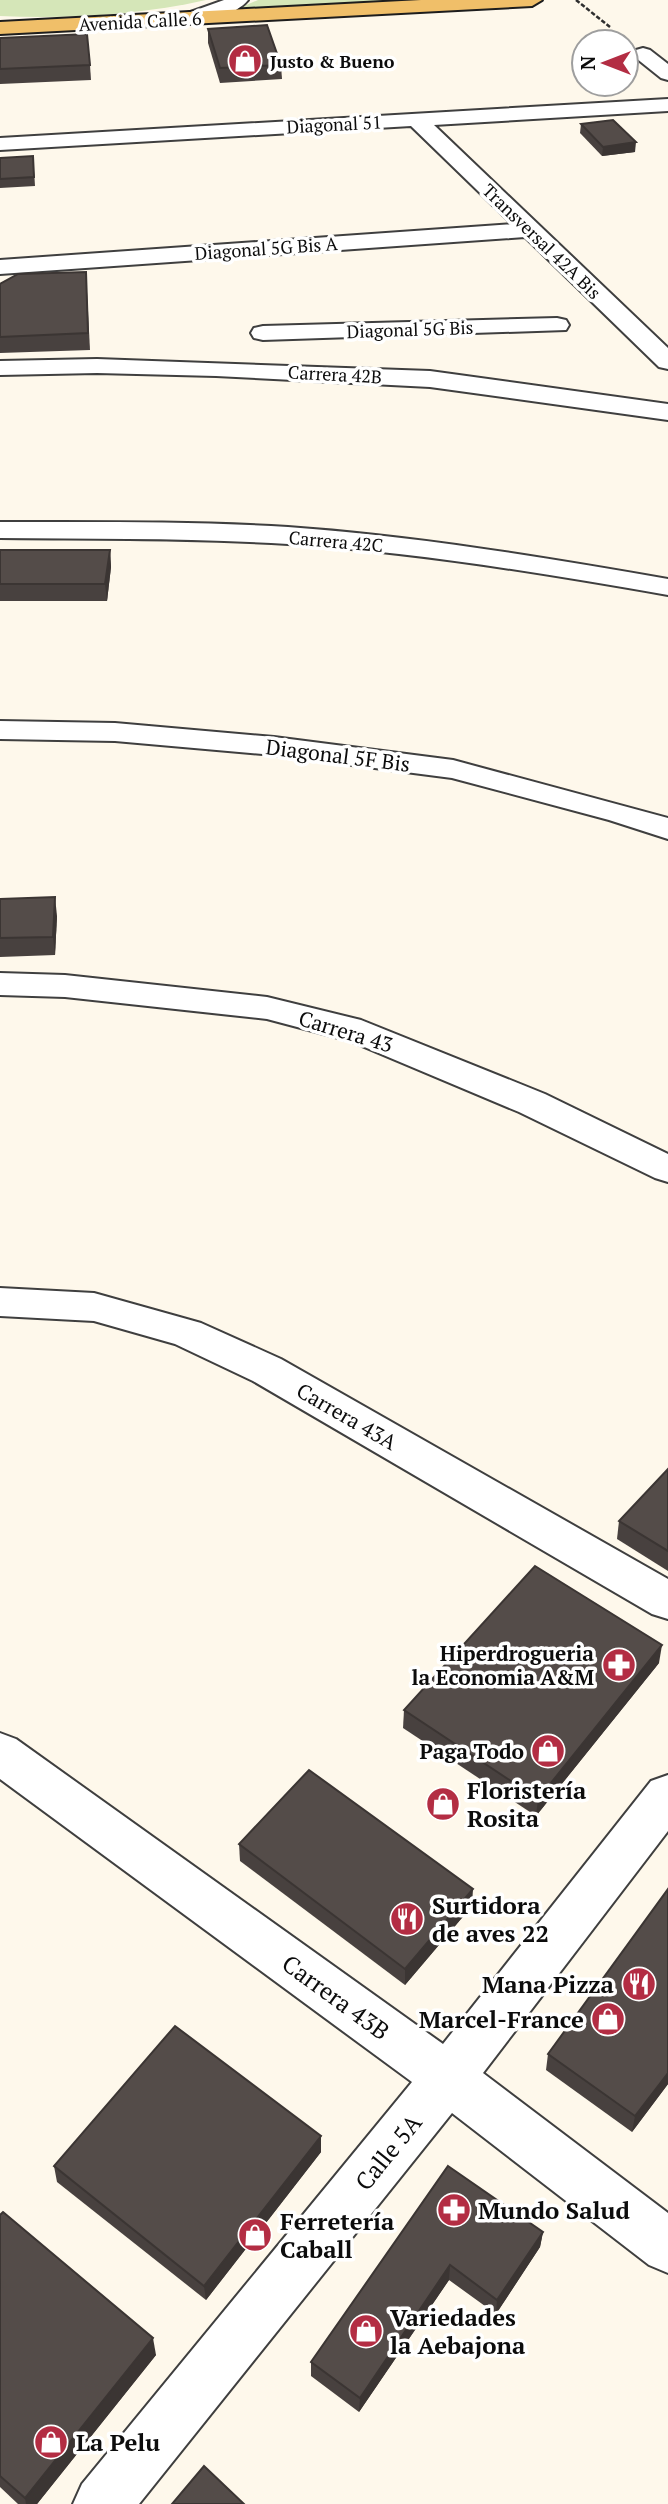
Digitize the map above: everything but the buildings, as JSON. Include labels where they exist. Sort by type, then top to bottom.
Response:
[{"type":"main road","name":"Avenida Calle 6","points":[[0,28],[532,0]]},
{"type":"street","points":[[192,18],[226,7],[238,0]]},
{"type":"street","points":[[643,54],[668,74]]},
{"type":"street","name":"Diagonal 51","points":[[0,144],[668,105]]},
{"type":"street","name":"Transversal 42A Bis","points":[[417,120],[668,362]]},
{"type":"street","name":"Diagonal 5G Bis A","points":[[0,267],[531,230]]},
{"type":"street","name":"Diagonal 5G Bis","points":[[263,333],[444,328],[477,356],[557,325]]},
{"type":"street","points":[[430,379],[444,328]]},
{"type":"street","name":"Carrera 42B","points":[[0,368],[202,368],[430,379],[477,356],[668,412]]},
{"type":"street","name":"Carrera 42C","points":[[0,530],[251,534],[329,539],[453,553],[668,587]]},
{"type":"street","name":"Diagonal 5F Bis","points":[[0,730],[115,732],[261,744],[453,769],[620,813],[668,829]]},
{"type":"street","name":"Carrera 43","points":[[0,984],[65,986],[267,1008],[360,1032],[532,1103],[668,1169]]},
{"type":"street","name":"Carrera 43A","points":[[0,1302],[94,1307],[187,1333],[267,1370],[668,1601]]},
{"type":"street","name":"Carrera 43B","points":[[0,1753],[448,2078],[668,2246]]},
{"type":"street","name":"Calle 5A","points":[[102,2504],[448,2078],[668,1795]]},
{"type":"green space","points":[[0,0],[206,0],[103,15],[51,17],[0,16]]},
{"type":"green space","points":[[258,0],[396,0],[237,9]]},
{"type":"place","name":"Justo & Bueno","points":[[245,61]]},
{"type":"place","name":"Hiperdrogueria la Economia A&M","points":[[619,1665]]},
{"type":"place","name":"Paga Todo","points":[[548,1751]]},
{"type":"place","name":"Floristería Rosita","points":[[443,1804]]},
{"type":"place","name":"Surtidora de aves 22","points":[[407,1919]]},
{"type":"place","name":"Mana Pizza","points":[[639,1984]]},
{"type":"place","name":"Marcel-France","points":[[608,2019]]},
{"type":"place","name":"Mundo Salud","points":[[454,2210]]},
{"type":"place","name":"Ferretería Caball","points":[[255,2235]]},
{"type":"place","name":"Variedades la Aebajona","points":[[366,2331]]},
{"type":"place","name":"La Pelu","points":[[51,2442]]}]
